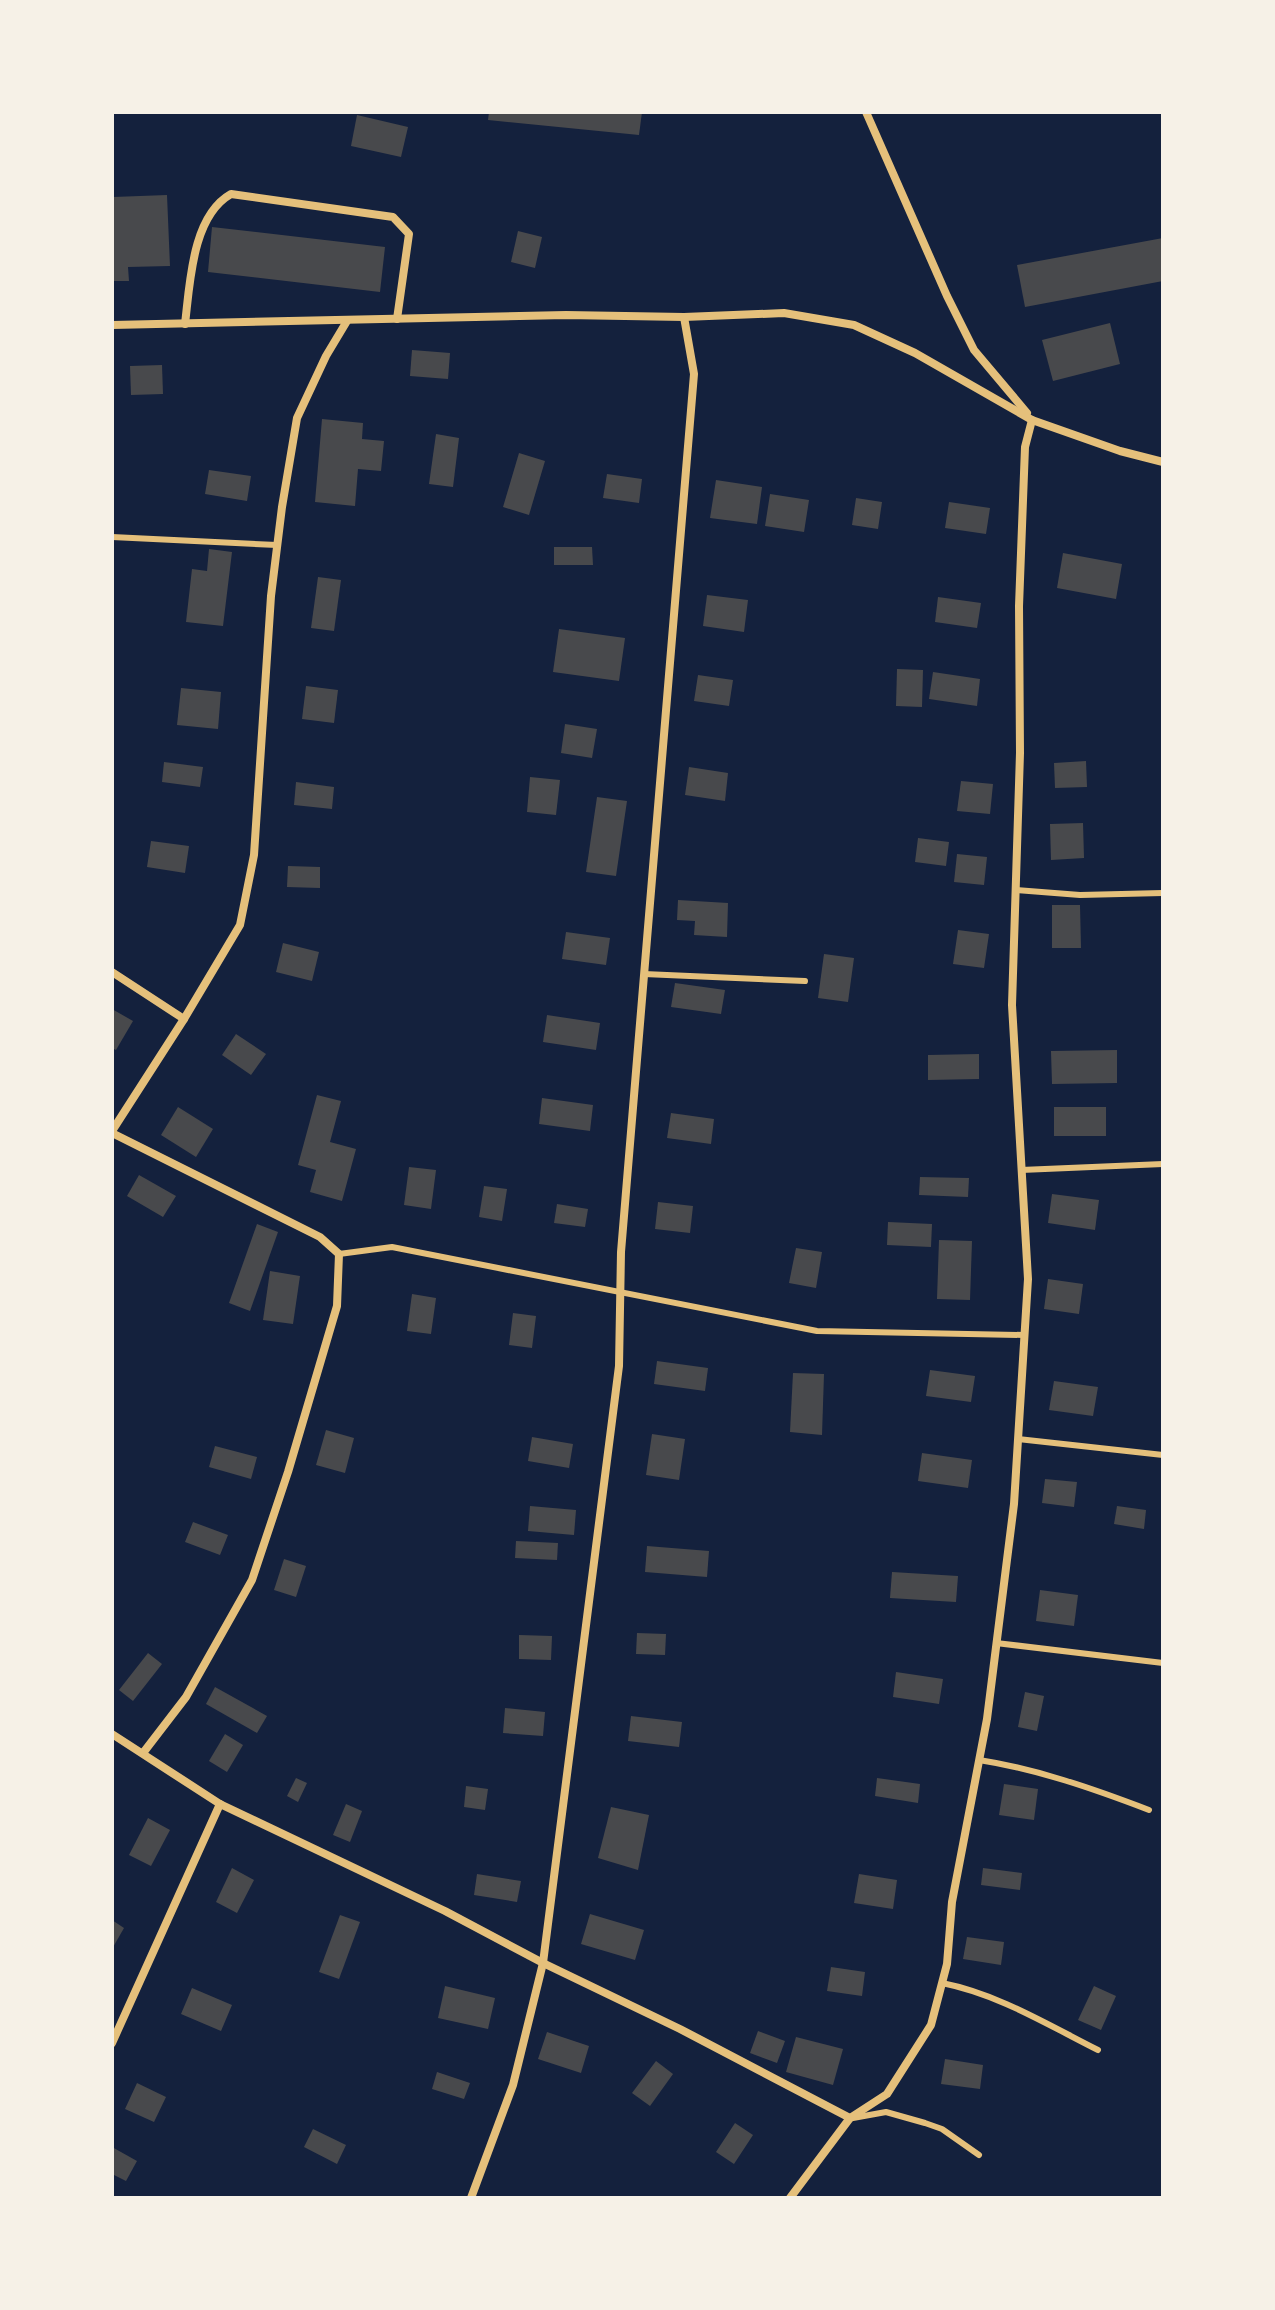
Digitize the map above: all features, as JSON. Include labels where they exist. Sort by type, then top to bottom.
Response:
[{"type":"street","points":[[866,112],[974,350],[1032,420]]},
{"type":"street","points":[[185,324],[196,245],[219,201],[231,194],[393,217],[409,234],[397,319]]},
{"type":"street","points":[[112,325],[784,313],[854,325],[915,353],[1032,420],[1120,451],[1163,462]]},
{"type":"street","points":[[471,2198],[513,2085],[543,1963],[619,1366],[621,1252],[694,374],[684,317]]},
{"type":"street","points":[[143,1753],[186,1697],[252,1580],[337,1306],[339,1254],[320,1237],[112,1132],[240,925],[254,855],[277,545],[297,418],[326,356],[347,321]]},
{"type":"street","points":[[790,2198],[850,2118],[887,2094],[931,2025],[947,1964],[952,1902],[987,1719],[1014,1504],[1028,1279],[1012,1005],[1020,753],[1019,606],[1025,447],[1032,420]]},
{"type":"street","points":[[112,972],[184,1019]]},
{"type":"street","points":[[112,1734],[220,1804],[445,1911],[850,2118]]},
{"type":"street","points":[[112,2043],[220,1804]]},
{"type":"lane","points":[[112,537],[277,545]]},
{"type":"lane","points":[[1016,890],[1080,895],[1163,893]]},
{"type":"lane","points":[[644,974],[805,981]]},
{"type":"lane","points":[[1021,1170],[1163,1164]]},
{"type":"lane","points":[[339,1254],[392,1247],[817,1331],[1024,1335]]},
{"type":"lane","points":[[1018,1439],[1163,1455]]},
{"type":"lane","points":[[996,1643],[1163,1663]]},
{"type":"lane","points":[[979,1760],[1012,1765],[1149,1810]]},
{"type":"lane","points":[[942,1983],[990,1997],[1098,2050]]},
{"type":"lane","points":[[850,2118],[886,2112],[942,2129],[979,2155]]},
{"type":"building","points":[[489,112],[642,112],[639,135],[488,120]]},
{"type":"building","points":[[357,115],[408,127],[401,157],[351,146]]},
{"type":"building","points":[[167,195],[170,266],[128,267],[129,281],[112,281],[113,197]]},
{"type":"building","points":[[212,227],[385,247],[380,292],[208,272]]},
{"type":"building","points":[[518,231],[542,237],[535,268],[511,262]]},
{"type":"building","points":[[1163,238],[1163,281],[1025,307],[1017,265]]},
{"type":"building","points":[[1110,323],[1120,364],[1053,381],[1042,340]]},
{"type":"building","points":[[412,350],[450,353],[448,379],[410,376]]},
{"type":"building","points":[[162,365],[163,394],[131,395],[130,366]]},
{"type":"building","points":[[322,419],[363,423],[362,439],[384,441],[381,471],[358,469],[355,506],[315,502]]},
{"type":"building","points":[[436,434],[459,438],[453,487],[429,484]]},
{"type":"building","points":[[519,453],[545,461],[529,515],[503,507]]},
{"type":"building","points":[[209,470],[251,476],[247,501],[205,494]]},
{"type":"building","points":[[607,474],[642,479],[639,503],[603,498]]},
{"type":"building","points":[[716,480],[762,487],[757,524],[710,518]]},
{"type":"building","points":[[770,494],[809,500],[804,532],[765,526]]},
{"type":"building","points":[[856,498],[882,502],[878,529],[852,525]]},
{"type":"building","points":[[949,502],[990,508],[986,534],[945,528]]},
{"type":"building","points":[[554,547],[592,547],[593,565],[554,565]]},
{"type":"building","points":[[209,549],[232,552],[223,626],[186,622],[192,569],[207,571]]},
{"type":"building","points":[[1063,553],[1122,564],[1116,599],[1057,588]]},
{"type":"building","points":[[318,577],[341,580],[334,631],[311,628]]},
{"type":"building","points":[[707,595],[748,600],[744,632],[703,626]]},
{"type":"building","points":[[938,597],[981,603],[977,628],[935,622]]},
{"type":"building","points":[[559,629],[625,638],[619,681],[553,672]]},
{"type":"building","points":[[897,669],[923,670],[922,707],[896,706]]},
{"type":"building","points":[[933,672],[980,679],[977,706],[929,699]]},
{"type":"building","points":[[698,675],[733,680],[729,706],[694,701]]},
{"type":"building","points":[[306,686],[338,690],[334,723],[302,719]]},
{"type":"building","points":[[181,688],[221,692],[218,729],[177,725]]},
{"type":"building","points":[[565,724],[597,729],[592,758],[561,753]]},
{"type":"building","points":[[1086,761],[1087,787],[1055,788],[1054,763]]},
{"type":"building","points":[[164,762],[203,767],[200,787],[162,782]]},
{"type":"building","points":[[689,767],[728,773],[725,801],[685,795]]},
{"type":"building","points":[[530,777],[560,780],[556,815],[527,812]]},
{"type":"building","points":[[961,781],[993,784],[990,814],[957,811]]},
{"type":"building","points":[[296,782],[334,787],[332,809],[294,805]]},
{"type":"building","points":[[597,797],[627,801],[616,876],[586,872]]},
{"type":"building","points":[[1083,823],[1084,858],[1051,860],[1050,824]]},
{"type":"building","points":[[918,838],[949,842],[946,866],[915,862]]},
{"type":"building","points":[[151,841],[189,846],[185,873],[147,867]]},
{"type":"building","points":[[957,854],[987,857],[984,885],[954,882]]},
{"type":"building","points":[[288,866],[320,867],[320,888],[287,887]]},
{"type":"building","points":[[678,900],[728,903],[727,937],[694,935],[695,921],[677,920]]},
{"type":"building","points":[[1052,905],[1080,905],[1081,948],[1052,948]]},
{"type":"building","points":[[958,930],[989,934],[984,968],[953,964]]},
{"type":"building","points":[[566,932],[610,938],[606,965],[562,959]]},
{"type":"building","points":[[283,943],[319,952],[312,981],[276,972]]},
{"type":"building","points":[[824,954],[854,958],[848,1002],[818,998]]},
{"type":"building","points":[[675,983],[725,990],[721,1014],[671,1007]]},
{"type":"building","points":[[112,1009],[133,1021],[116,1050],[112,1048]]},
{"type":"building","points":[[547,1015],[600,1023],[596,1050],[543,1042]]},
{"type":"building","points":[[236,1034],[266,1054],[251,1075],[222,1055]]},
{"type":"building","points":[[1117,1050],[1117,1083],[1052,1084],[1051,1051]]},
{"type":"building","points":[[979,1054],[979,1079],[928,1080],[928,1055]]},
{"type":"building","points":[[317,1095],[341,1101],[330,1142],[356,1149],[342,1201],[310,1192],[316,1170],[298,1165]]},
{"type":"building","points":[[542,1098],[593,1105],[590,1131],[539,1124]]},
{"type":"building","points":[[178,1107],[213,1129],[196,1157],[161,1135]]},
{"type":"building","points":[[1054,1107],[1106,1107],[1106,1136],[1054,1136]]},
{"type":"building","points":[[671,1113],[714,1119],[711,1144],[667,1138]]},
{"type":"building","points":[[409,1167],[436,1170],[431,1209],[404,1205]]},
{"type":"building","points":[[139,1175],[176,1196],[163,1217],[127,1196]]},
{"type":"building","points":[[920,1177],[969,1178],[968,1197],[919,1195]]},
{"type":"building","points":[[484,1186],[507,1189],[502,1221],[479,1217]]},
{"type":"building","points":[[1052,1194],[1099,1200],[1095,1230],[1048,1223]]},
{"type":"building","points":[[658,1202],[693,1206],[690,1233],[655,1229]]},
{"type":"building","points":[[557,1204],[588,1209],[585,1227],[554,1223]]},
{"type":"building","points":[[888,1222],[932,1224],[931,1247],[887,1245]]},
{"type":"building","points":[[257,1224],[278,1232],[250,1311],[229,1303]]},
{"type":"building","points":[[939,1240],[972,1241],[970,1300],[937,1299]]},
{"type":"building","points":[[796,1248],[822,1252],[816,1288],[789,1283]]},
{"type":"building","points":[[270,1271],[300,1276],[293,1324],[263,1320]]},
{"type":"building","points":[[1048,1279],[1083,1284],[1079,1314],[1044,1309]]},
{"type":"building","points":[[412,1294],[436,1298],[431,1334],[407,1331]]},
{"type":"building","points":[[513,1313],[536,1316],[532,1348],[509,1345]]},
{"type":"building","points":[[657,1361],[708,1368],[705,1391],[654,1384]]},
{"type":"building","points":[[930,1370],[975,1376],[971,1402],[926,1396]]},
{"type":"building","points":[[793,1373],[824,1374],[822,1435],[790,1432]]},
{"type":"building","points":[[1054,1381],[1098,1387],[1093,1416],[1049,1410]]},
{"type":"building","points":[[326,1430],[354,1438],[345,1473],[316,1465]]},
{"type":"building","points":[[652,1434],[685,1439],[679,1480],[646,1475]]},
{"type":"building","points":[[532,1437],[573,1444],[569,1468],[528,1461]]},
{"type":"building","points":[[215,1446],[257,1457],[251,1479],[209,1467]]},
{"type":"building","points":[[922,1453],[972,1460],[968,1488],[918,1481]]},
{"type":"building","points":[[1045,1479],[1077,1482],[1074,1507],[1042,1503]]},
{"type":"building","points":[[530,1506],[576,1510],[574,1535],[528,1531]]},
{"type":"building","points":[[1117,1506],[1146,1510],[1144,1529],[1114,1524]]},
{"type":"building","points":[[193,1522],[228,1535],[220,1555],[185,1542]]},
{"type":"building","points":[[516,1541],[558,1543],[557,1560],[515,1558]]},
{"type":"building","points":[[647,1546],[709,1551],[707,1577],[645,1572]]},
{"type":"building","points":[[284,1559],[306,1566],[296,1597],[274,1590]]},
{"type":"building","points":[[892,1572],[958,1576],[956,1602],[890,1598]]},
{"type":"building","points":[[1040,1590],[1078,1595],[1074,1626],[1036,1621]]},
{"type":"building","points":[[637,1633],[666,1634],[665,1655],[636,1654]]},
{"type":"building","points":[[519,1635],[552,1636],[551,1660],[519,1659]]},
{"type":"building","points":[[148,1653],[162,1664],[133,1701],[119,1690]]},
{"type":"building","points":[[896,1672],[943,1679],[939,1704],[893,1697]]},
{"type":"building","points":[[215,1687],[267,1716],[257,1733],[206,1704]]},
{"type":"building","points":[[1025,1692],[1044,1696],[1037,1731],[1018,1727]]},
{"type":"building","points":[[505,1708],[545,1712],[543,1736],[503,1733]]},
{"type":"building","points":[[631,1716],[682,1722],[679,1747],[628,1741]]},
{"type":"building","points":[[225,1734],[243,1745],[227,1772],[209,1761]]},
{"type":"building","points":[[296,1778],[307,1783],[298,1802],[287,1796]]},
{"type":"building","points":[[877,1778],[920,1784],[918,1803],[875,1796]]},
{"type":"building","points":[[1004,1784],[1038,1789],[1034,1820],[999,1815]]},
{"type":"building","points":[[466,1786],[488,1789],[485,1810],[464,1807]]},
{"type":"building","points":[[346,1804],[362,1811],[350,1842],[333,1835]]},
{"type":"building","points":[[611,1807],[649,1815],[638,1870],[598,1858]]},
{"type":"building","points":[[148,1818],[170,1830],[151,1866],[129,1855]]},
{"type":"building","points":[[232,1868],[254,1880],[237,1913],[216,1902]]},
{"type":"building","points":[[983,1868],[1022,1873],[1020,1890],[981,1885]]},
{"type":"building","points":[[477,1874],[521,1881],[517,1902],[474,1895]]},
{"type":"building","points":[[859,1874],[897,1880],[893,1909],[854,1903]]},
{"type":"building","points":[[590,1914],[644,1930],[635,1960],[581,1944]]},
{"type":"building","points":[[340,1915],[360,1922],[339,1979],[319,1972]]},
{"type":"building","points":[[112,1920],[124,1928],[112,1949]]},
{"type":"building","points":[[967,1937],[1004,1942],[1001,1965],[963,1959]]},
{"type":"building","points":[[831,1967],[865,1972],[862,1996],[827,1991]]},
{"type":"building","points":[[445,1986],[495,1998],[488,2029],[438,2018]]},
{"type":"building","points":[[1094,1986],[1116,1996],[1101,2030],[1078,2020]]},
{"type":"building","points":[[192,1988],[232,2005],[221,2031],[181,2014]]},
{"type":"building","points":[[758,2031],[785,2041],[777,2063],[750,2053]]},
{"type":"building","points":[[547,2032],[589,2046],[581,2073],[538,2059]]},
{"type":"building","points":[[796,2037],[843,2049],[833,2085],[786,2072]]},
{"type":"building","points":[[945,2059],[983,2065],[980,2089],[941,2084]]},
{"type":"building","points":[[656,2061],[673,2074],[650,2106],[632,2093]]},
{"type":"building","points":[[437,2072],[470,2083],[464,2099],[432,2089]]},
{"type":"building","points":[[137,2083],[166,2097],[154,2122],[125,2109]]},
{"type":"building","points":[[735,2123],[753,2135],[734,2164],[716,2152]]},
{"type":"building","points":[[313,2129],[346,2145],[337,2164],[304,2147]]},
{"type":"building","points":[[112,2147],[137,2161],[126,2181],[112,2174]]}]
